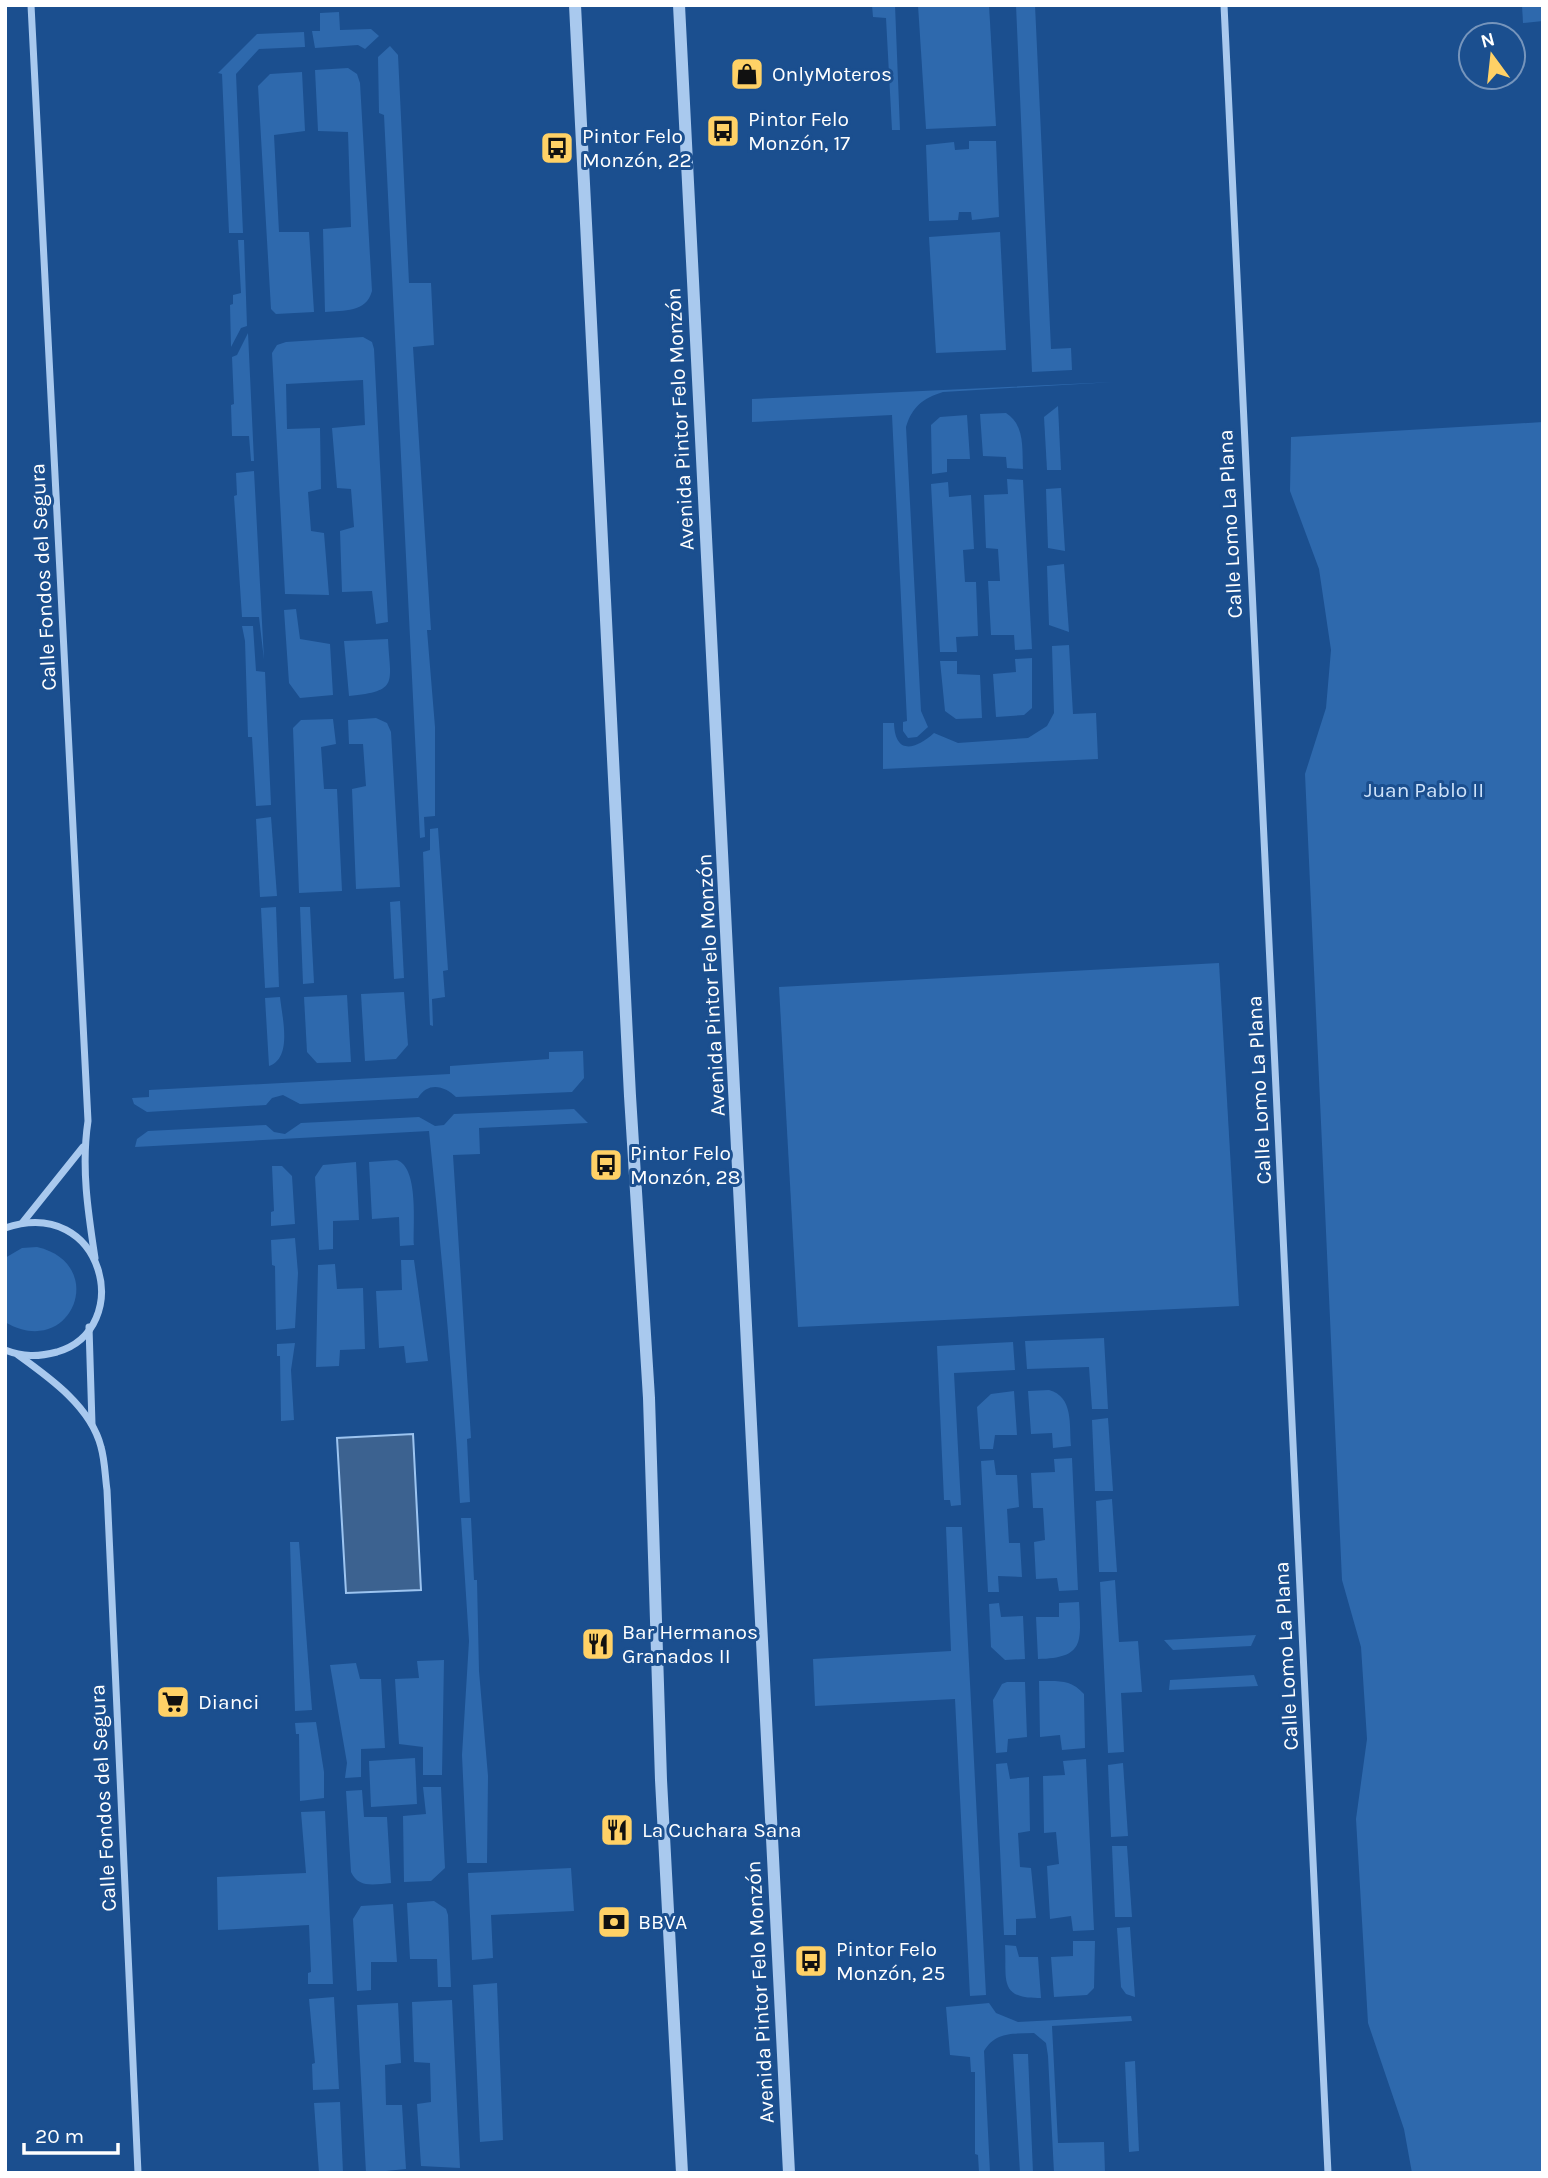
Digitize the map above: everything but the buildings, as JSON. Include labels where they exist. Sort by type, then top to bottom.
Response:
[{"type":"street","name":"Calle Fondos del Segura","points":[[31,5],[88,1121],[84,1147],[86,1200],[95,1258],[101,1278],[101,1300],[89,1327],[92,1424]]},
{"type":"street","points":[[576,5],[631,1110],[649,1398],[661,1780],[682,2173]]},
{"type":"street","name":"Avenida Pintor Felo Monzón","points":[[679,5],[789,2173]]},
{"type":"street","name":"Calle Lomo La Plana","points":[[1224,5],[1328,2173]]},
{"type":"street","points":[[23,1222],[84,1147]]},
{"type":"street","points":[[5,1228],[23,1222],[44,1221],[65,1228],[82,1240],[95,1258]]},
{"type":"street","points":[[5,1350],[18,1355],[41,1357],[64,1350],[82,1338],[89,1327]]},
{"type":"street","name":"Calle Fondos del Segura","points":[[18,1355],[50,1378],[92,1424],[101,1446],[107,1490],[138,2173]]},
{"type":"green space","points":[[872,5],[895,5],[900,130],[892,130],[886,18],[873,17]]},
{"type":"green space","points":[[918,5],[989,5],[996,126],[926,129]]},
{"type":"green space","points":[[1016,5],[1035,5],[1051,349],[1071,348],[1072,370],[1032,372]]},
{"type":"green space","points":[[1522,5],[1543,5],[1543,21],[1523,21]]},
{"type":"green space","points":[[339,12],[340,30],[371,29],[379,36],[365,49],[358,45],[315,48],[312,31],[320,31],[320,13]]},
{"type":"green space","points":[[304,32],[305,47],[259,49],[236,74],[243,233],[229,233],[222,74],[218,73],[257,34]]},
{"type":"green space","points":[[390,46],[398,55],[409,283],[431,283],[434,345],[413,347],[431,630],[427,630],[435,727],[435,816],[424,817],[425,837],[420,838],[384,115],[379,113],[378,57]]},
{"type":"green space","points":[[348,68],[357,74],[360,83],[372,291],[360,307],[325,312],[323,229],[351,227],[348,132],[318,131],[315,70]]},
{"type":"green space","points":[[302,72],[305,131],[274,135],[279,232],[309,232],[314,312],[276,314],[271,309],[258,86],[270,74]]},
{"type":"green space","points":[[969,141],[996,141],[999,217],[972,220],[971,212],[959,212],[958,220],[929,221],[926,145],[954,142],[955,150],[969,149]]},
{"type":"green space","points":[[1000,232],[1006,350],[936,353],[929,237]]},
{"type":"green space","points":[[238,240],[244,240],[247,326],[241,328],[231,347],[230,305],[233,304],[233,295],[241,293]]},
{"type":"green space","points":[[248,333],[254,461],[251,461],[249,436],[232,436],[232,357],[237,355]]},
{"type":"green space","points":[[363,337],[372,342],[374,349],[388,622],[376,624],[372,591],[342,592],[340,531],[354,527],[351,489],[337,488],[332,428],[365,425],[363,380],[286,384],[287,429],[320,428],[321,489],[308,492],[311,531],[324,533],[329,595],[285,594],[272,353],[277,345],[286,342]]},
{"type":"green space","points":[[1114,382],[943,392],[924,400],[912,414],[906,427],[921,711],[928,727],[917,737],[908,738],[903,731],[903,722],[907,721],[892,415],[752,422],[752,399]]},
{"type":"green space","points":[[1058,406],[1061,470],[1047,470],[1044,417]]},
{"type":"green space","points":[[1006,413],[1019,430],[1023,469],[1007,468],[1006,457],[983,456],[980,414]]},
{"type":"green space","points":[[967,415],[970,459],[947,459],[947,472],[932,474],[931,425],[940,417]]},
{"type":"green space","name":"Juan Pablo II","points":[[1543,422],[1543,2173],[1412,2173],[1404,2129],[1368,2023],[1356,1819],[1367,1739],[1361,1647],[1342,1580],[1305,774],[1326,708],[1331,650],[1319,569],[1290,491],[1291,437]]},
{"type":"green space","points":[[254,471],[264,660],[259,617],[242,617],[234,496],[237,495],[236,473]]},
{"type":"green space","points":[[1007,479],[1023,480],[1032,649],[1015,650],[1014,635],[991,635],[988,581],[1000,581],[998,549],[986,548],[984,495],[1008,494]]},
{"type":"green space","points":[[948,482],[949,497],[971,495],[974,549],[963,550],[965,582],[976,582],[978,636],[956,637],[957,652],[940,652],[931,484]]},
{"type":"green space","points":[[1061,488],[1065,551],[1048,548],[1046,489]]},
{"type":"green space","points":[[1064,564],[1069,632],[1049,625],[1047,566]]},
{"type":"green space","points":[[296,609],[300,639],[330,644],[333,695],[300,698],[289,683],[284,610]]},
{"type":"green space","points":[[242,626],[253,626],[256,671],[265,672],[271,805],[256,806],[252,737],[248,737],[245,641]]},
{"type":"green space","points":[[388,639],[388,682],[377,691],[349,696],[344,641]]},
{"type":"green space","points":[[1069,645],[1073,714],[1096,713],[1098,759],[883,769],[883,723],[894,723],[898,740],[907,746],[920,743],[934,733],[958,743],[1028,738],[1047,726],[1054,713],[1052,646]]},
{"type":"green space","points":[[1032,658],[1032,708],[1024,715],[996,717],[993,674],[1016,672],[1015,659]]},
{"type":"green space","points":[[940,661],[957,661],[957,674],[980,675],[982,718],[956,719],[945,711]]},
{"type":"green space","points":[[376,718],[387,723],[391,732],[400,887],[356,889],[352,789],[366,786],[363,744],[349,744],[348,720]]},
{"type":"green space","points":[[333,719],[336,744],[321,747],[324,789],[337,789],[342,891],[299,893],[293,728],[301,720]]},
{"type":"green space","points":[[271,817],[277,896],[260,897],[256,819]]},
{"type":"green space","points":[[438,828],[448,970],[443,971],[445,997],[432,999],[433,1026],[430,1025],[423,852],[430,850],[430,829]]},
{"type":"green space","points":[[400,901],[404,978],[394,979],[390,902]]},
{"type":"green space","points":[[276,907],[279,987],[265,988],[261,908]]},
{"type":"green space","points":[[300,907],[310,907],[314,983],[303,984]]},
{"type":"green space","points":[[1219,963],[1239,1306],[798,1327],[779,987]]},
{"type":"green space","points":[[404,992],[408,1045],[396,1059],[365,1061],[361,994]]},
{"type":"green space","points":[[347,995],[351,1062],[317,1063],[307,1052],[304,997]]},
{"type":"green space","points":[[280,997],[284,1046],[276,1062],[269,1066],[265,998]]},
{"type":"green space","points":[[583,1051],[584,1078],[572,1092],[456,1097],[447,1090],[432,1087],[418,1098],[300,1104],[283,1095],[272,1098],[266,1105],[147,1112],[134,1104],[132,1098],[149,1097],[149,1090],[450,1074],[450,1066],[549,1059],[549,1052]]},
{"type":"green space","points":[[574,1109],[588,1123],[479,1128],[480,1154],[453,1155],[471,1438],[467,1439],[470,1502],[460,1503],[447,1317],[429,1131],[135,1147],[137,1139],[148,1131],[266,1125],[274,1132],[285,1134],[301,1123],[419,1117],[435,1126],[444,1125],[454,1114]]},
{"type":"green space","points":[[397,1160],[404,1165],[412,1185],[414,1245],[400,1246],[399,1217],[372,1219],[369,1162]]},
{"type":"green space","points":[[356,1162],[359,1220],[333,1221],[333,1249],[319,1250],[315,1177],[323,1165]]},
{"type":"green space","points":[[272,1166],[282,1166],[292,1176],[295,1224],[271,1226],[271,1212],[274,1211]]},
{"type":"green space","points":[[295,1238],[298,1273],[295,1328],[276,1330],[275,1266],[272,1265],[271,1240]]},
{"type":"green space","points":[[37,1247],[59,1257],[72,1271],[76,1288],[73,1306],[63,1320],[48,1329],[28,1331],[5,1322],[5,1258],[22,1248]]},
{"type":"green space","points":[[401,1260],[414,1260],[428,1361],[406,1363],[404,1346],[379,1348],[376,1291],[402,1290]]},
{"type":"green space","points":[[335,1264],[337,1289],[363,1288],[365,1349],[340,1350],[339,1366],[316,1367],[318,1265]]},
{"type":"green space","points":[[1104,1338],[1108,1409],[1092,1409],[1089,1367],[1027,1369],[1025,1341]]},
{"type":"green space","points":[[1013,1342],[1015,1370],[954,1373],[961,1505],[951,1506],[950,1500],[944,1500],[937,1346]]},
{"type":"green space","points":[[295,1343],[291,1370],[294,1420],[281,1421],[280,1356],[277,1356],[277,1344]]},
{"type":"green space","points":[[1049,1390],[1063,1399],[1066,1405],[1071,1446],[1053,1448],[1052,1433],[1031,1434],[1028,1391]]},
{"type":"green space","points":[[1014,1391],[1017,1435],[995,1435],[993,1449],[980,1449],[977,1407],[991,1394]]},
{"type":"green space","points":[[1108,1418],[1113,1491],[1095,1491],[1092,1420]]},
{"type":"green space","points":[[1072,1458],[1078,1590],[1059,1591],[1057,1578],[1036,1579],[1034,1542],[1045,1540],[1043,1508],[1033,1508],[1031,1473],[1055,1472],[1054,1459]]},
{"type":"green space","points":[[994,1460],[996,1475],[1017,1475],[1019,1507],[1007,1509],[1009,1543],[1020,1543],[1022,1577],[998,1576],[999,1592],[988,1592],[981,1461]]},
{"type":"green space","points":[[1112,1499],[1117,1572],[1099,1572],[1096,1501]]},
{"type":"green space","points":[[461,1518],[471,1518],[474,1580],[477,1580],[479,1671],[488,1776],[487,1863],[467,1863],[462,1755],[469,1641]]},
{"type":"green space","points":[[946,1527],[962,1527],[986,1995],[970,1996],[955,1699],[815,1706],[813,1659],[951,1651]]},
{"type":"green space","points":[[290,1542],[299,1542],[312,1710],[295,1711]]},
{"type":"green space","points":[[1115,1580],[1119,1642],[1138,1641],[1142,1692],[1121,1693],[1124,1752],[1108,1753],[1100,1582]]},
{"type":"green space","points":[[1079,1602],[1080,1628],[1077,1645],[1065,1655],[1038,1659],[1036,1617],[1059,1617],[1059,1603]]},
{"type":"green space","points":[[999,1603],[1001,1617],[1023,1616],[1025,1659],[1005,1660],[991,1647],[989,1604]]},
{"type":"green space","points":[[1256,1635],[1251,1646],[1173,1650],[1164,1640]]},
{"type":"green space","points":[[444,1660],[442,1775],[423,1775],[423,1747],[399,1744],[395,1679],[419,1678],[417,1661]]},
{"type":"green space","points":[[356,1663],[360,1679],[381,1679],[385,1748],[361,1749],[361,1777],[345,1778],[347,1763],[330,1665]]},
{"type":"green space","points":[[1254,1675],[1258,1686],[1169,1690],[1170,1680]]},
{"type":"green space","points":[[1039,1681],[1069,1683],[1084,1694],[1085,1748],[1062,1750],[1060,1735],[1040,1737]]},
{"type":"green space","points":[[1025,1682],[1027,1737],[1008,1739],[1007,1752],[996,1753],[993,1700],[1002,1684]]},
{"type":"green space","points":[[316,1722],[324,1772],[324,1798],[300,1801],[299,1734],[296,1734],[295,1723]]},
{"type":"green space","points":[[415,1758],[417,1804],[371,1807],[369,1761]]},
{"type":"green space","points":[[1086,1759],[1094,1930],[1073,1931],[1071,1916],[1050,1919],[1047,1866],[1059,1864],[1056,1832],[1044,1833],[1043,1776],[1065,1775],[1063,1761]]},
{"type":"green space","points":[[1007,1763],[1010,1779],[1029,1777],[1030,1831],[1018,1833],[1020,1867],[1031,1868],[1036,1918],[1016,1919],[1016,1935],[1004,1935],[996,1764]]},
{"type":"green space","points":[[1123,1763],[1128,1836],[1111,1837],[1108,1765]]},
{"type":"green space","points":[[423,1787],[441,1787],[445,1868],[431,1881],[404,1882],[403,1816],[426,1814]]},
{"type":"green space","points":[[362,1790],[364,1817],[387,1817],[391,1883],[363,1883],[351,1872],[346,1791]]},
{"type":"green space","points":[[325,1811],[333,1984],[308,1984],[308,1973],[311,1972],[309,1925],[218,1930],[217,1877],[306,1873],[301,1812]]},
{"type":"green space","points":[[1112,1846],[1127,1846],[1132,1917],[1115,1917]]},
{"type":"green space","points":[[571,1868],[574,1911],[491,1915],[493,1958],[472,1960],[468,1873]]},
{"type":"green space","points":[[434,1901],[446,1909],[448,1915],[451,1987],[438,1987],[437,1959],[410,1959],[407,1903]]},
{"type":"green space","points":[[393,1904],[397,1962],[371,1962],[371,1990],[357,1991],[353,1919],[361,1906]]},
{"type":"green space","points":[[1130,1927],[1135,1997],[1126,1994],[1121,1987],[1117,1928]]},
{"type":"green space","points":[[1073,1941],[1095,1941],[1094,1988],[1087,1995],[1054,1997],[1051,1957],[1073,1956]]},
{"type":"green space","points":[[1005,1945],[1016,1946],[1019,1957],[1038,1957],[1041,1998],[1018,1995],[1011,1991],[1006,1977]]},
{"type":"green space","points":[[497,1983],[503,2140],[480,2142],[473,1985]]},
{"type":"green space","points":[[334,1997],[339,2089],[313,2090],[312,2064],[315,2063],[309,1999]]},
{"type":"green space","points":[[452,2000],[460,2168],[421,2166],[417,2104],[431,2102],[430,2063],[414,2062],[412,2002]]},
{"type":"green space","points":[[398,2003],[401,2063],[385,2065],[386,2105],[402,2105],[406,2169],[366,2173],[357,2005]]},
{"type":"green space","points":[[989,2003],[996,2013],[1018,2022],[1131,2016],[1132,2021],[1052,2026],[1058,2143],[1104,2142],[1105,2173],[1054,2173],[1048,2056],[1046,2043],[1034,2033],[1000,2037],[984,2051],[990,2173],[979,2173],[978,2155],[975,2154],[975,2072],[971,2072],[970,2057],[950,2055],[946,2007]]},
{"type":"green space","points":[[1013,2054],[1028,2054],[1033,2173],[1020,2173]]},
{"type":"green space","points":[[1135,2061],[1139,2151],[1129,2152],[1125,2062]]},
{"type":"green space","points":[[340,2102],[343,2173],[319,2173],[314,2103]]},
{"type":"shaded area","points":[[413,1434],[421,1590],[346,1593],[337,1438]]},
{"type":"place","name":"OnlyMoteros","points":[[747,74]]},
{"type":"place","name":"Pintor Felo Monzón, 17","points":[[723,131]]},
{"type":"place","name":"Pintor Felo Monzón, 22","points":[[557,148]]},
{"type":"place","name":"Pintor Felo Monzón, 28","points":[[606,1165]]},
{"type":"place","name":"Bar Hermanos Granados II","points":[[598,1644]]},
{"type":"place","name":"Dianci","points":[[173,1702]]},
{"type":"place","name":"La Cuchara Sana","points":[[617,1830]]},
{"type":"place","name":"BBVA","points":[[614,1922]]},
{"type":"place","name":"Pintor Felo Monzón, 25","points":[[811,1961]]}]
